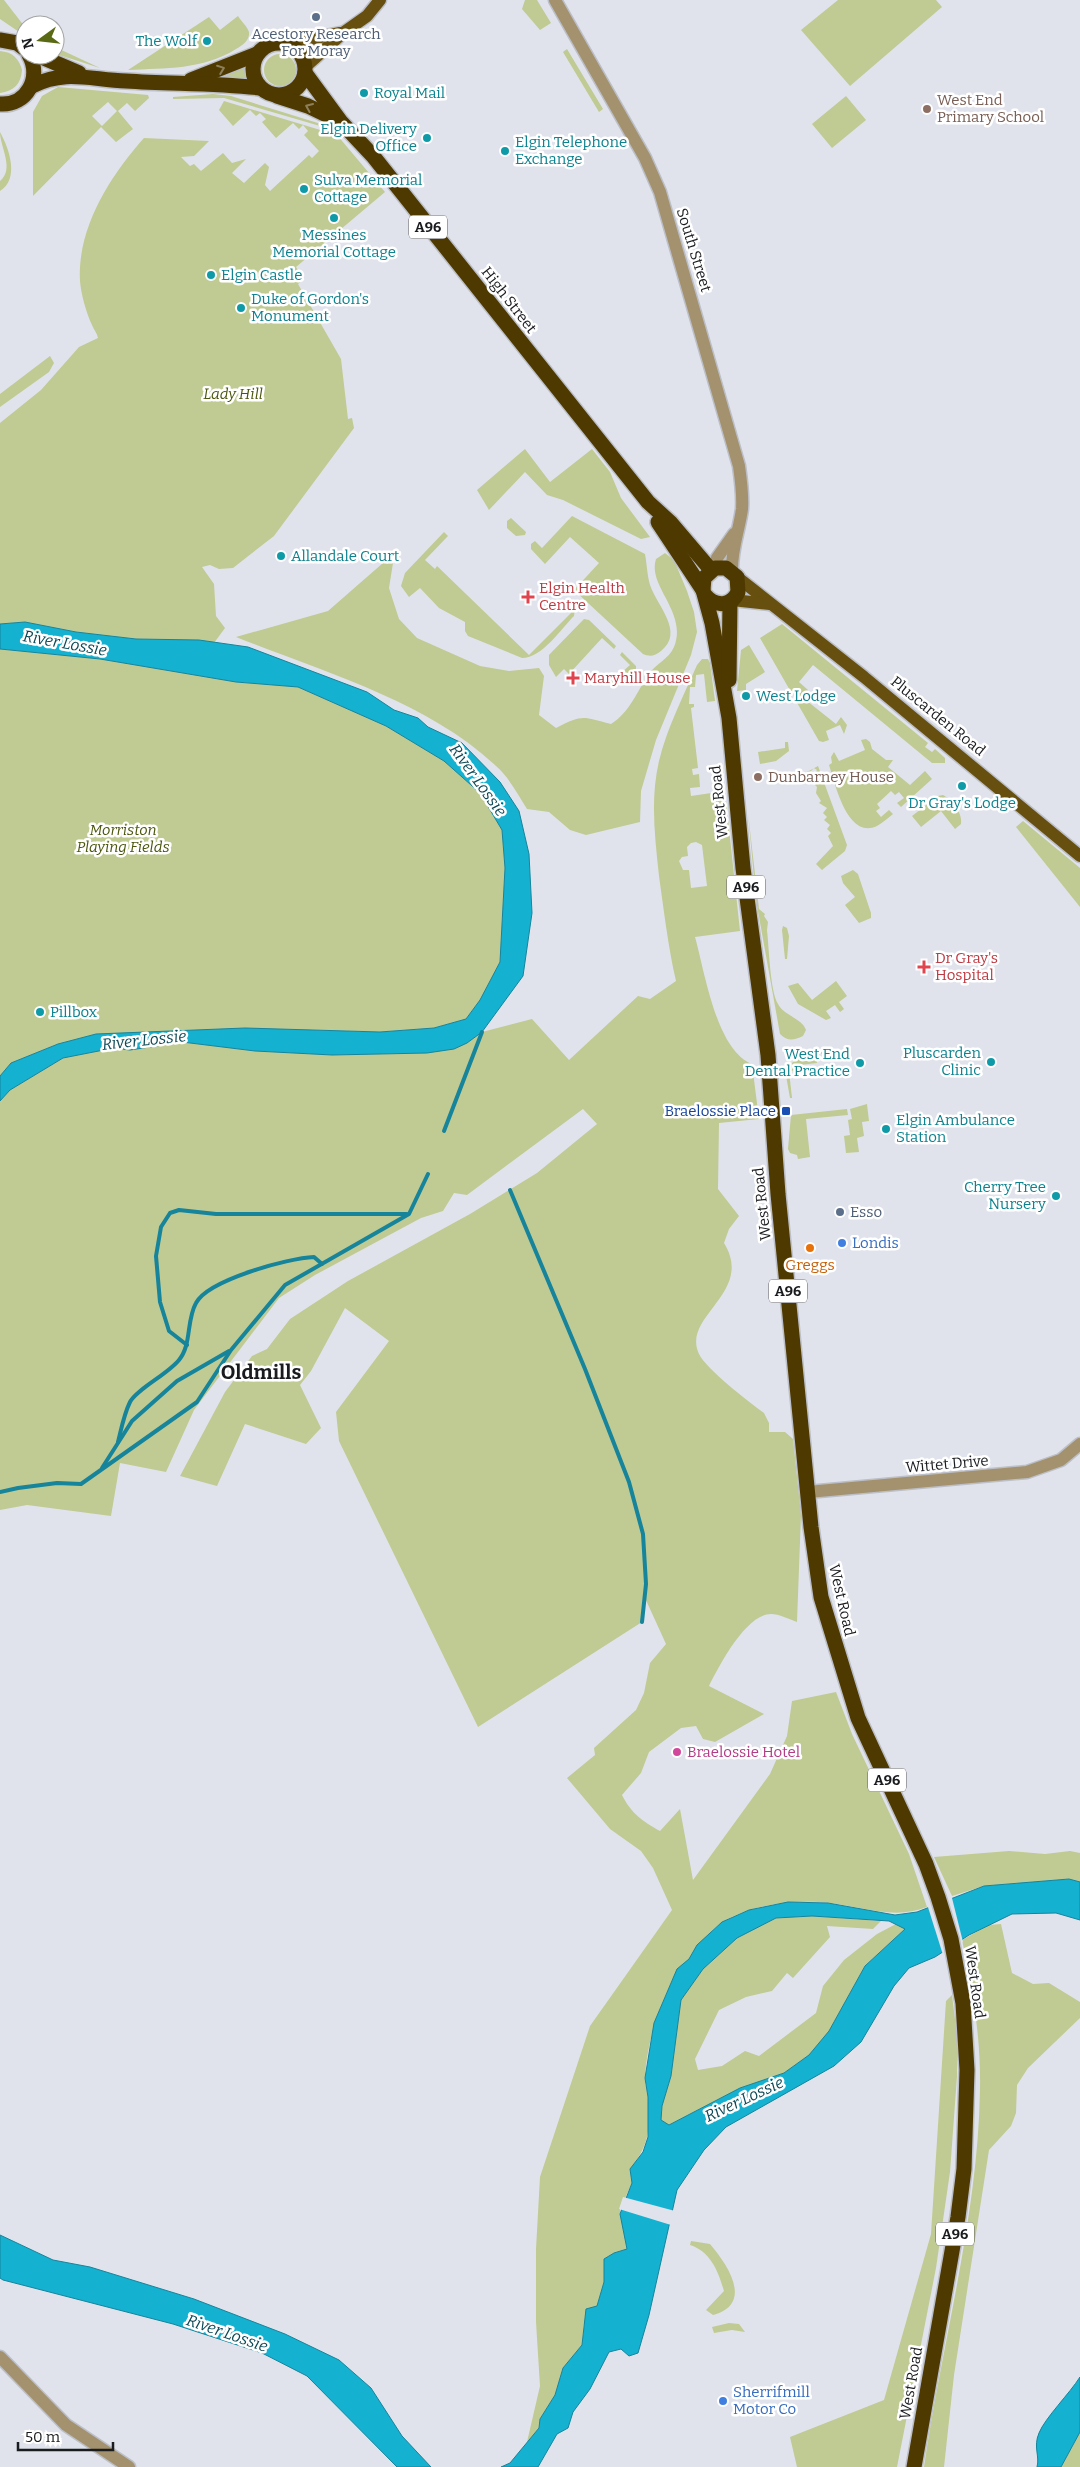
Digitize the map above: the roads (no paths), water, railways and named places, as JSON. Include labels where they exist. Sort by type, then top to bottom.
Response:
[{"type":"highway","points":[[2,38],[15,44]]},
{"type":"highway","name":"A96","points":[[185,82],[257,54],[268,45],[286,44],[301,55],[305,70]]},
{"type":"highway","points":[[257,54],[253,75],[260,88]]},
{"type":"highway","points":[[32,86],[34,65]]},
{"type":"highway","name":"A96","points":[[60,65],[85,76]]},
{"type":"highway","points":[[276,96],[282,96],[295,90],[300,85],[305,70]]},
{"type":"highway","name":"High Street","points":[[305,70],[341,122],[373,156],[648,502],[671,523],[690,548],[713,569]]},
{"type":"highway","name":"A96","points":[[0,104],[13,103],[21,99],[32,86],[45,79],[85,76],[124,81],[185,82],[260,88],[276,96]]},
{"type":"highway","name":"High Street","points":[[276,96],[308,106],[341,122]]},
{"type":"highway","name":"High Street","points":[[648,502],[660,525],[704,592]]},
{"type":"highway","points":[[731,601],[719,604],[713,602],[704,592],[704,578],[713,569],[726,568],[735,575]]},
{"type":"highway","name":"A96","points":[[731,601],[738,592],[735,575]]},
{"type":"highway","name":"West Road","points":[[704,592],[712,623],[729,718],[743,868],[768,1055],[778,1194],[815,1562],[823,1604],[839,1662],[858,1718],[926,1864],[938,1897],[951,1939],[963,2003],[967,2070],[964,2169],[958,2217],[914,2467]]},
{"type":"highway","name":"West Road","points":[[729,718],[731,601]]},
{"type":"main road","points":[[305,70],[343,33],[367,16],[380,0]]},
{"type":"main road","points":[[286,44],[343,33]]},
{"type":"main road","name":"Pluscarden Road","points":[[735,575],[958,753],[1080,856]]},
{"type":"main road","points":[[731,601],[773,604]]},
{"type":"street","name":"South Street","points":[[555,0],[646,158],[660,192],[739,466],[742,501],[732,550],[735,575]]},
{"type":"street","name":"South Street","points":[[713,569],[717,558],[737,530]]},
{"type":"street","points":[[690,548],[697,552],[708,554],[726,544]]},
{"type":"street","name":"Wittet Drive","points":[[808,1492],[1027,1472],[1061,1460],[1080,1444]]},
{"type":"street","points":[[0,2357],[66,2425],[129,2467]]},
{"type":"water","name":"River Lossie","points":[[25,622],[76,632],[136,639],[199,640],[248,647],[367,692],[394,710],[418,718],[428,727],[462,743],[500,782],[519,811],[529,854],[532,913],[523,976],[482,1032],[467,1043],[454,1049],[427,1053],[332,1055],[255,1051],[182,1042],[130,1050],[114,1048],[63,1058],[10,1090],[0,1101],[0,1076],[11,1063],[58,1044],[96,1034],[245,1028],[380,1032],[434,1028],[466,1019],[480,1000],[500,962],[505,868],[502,830],[480,793],[444,761],[386,726],[298,687],[236,682],[100,659],[0,649],[0,624]]},
{"type":"water","name":"River Lossie","points":[[1069,1879],[1080,1882],[1080,1920],[1056,1913],[1012,1914],[969,1935],[935,1957],[909,1968],[894,1986],[861,2042],[834,2066],[726,2127],[704,2150],[677,2190],[649,2315],[638,2353],[629,2356],[621,2349],[609,2352],[590,2389],[573,2412],[568,2428],[557,2434],[538,2467],[501,2467],[510,2463],[539,2428],[540,2419],[555,2395],[563,2368],[582,2345],[586,2309],[597,2306],[604,2282],[604,2259],[614,2253],[627,2249],[620,2214],[632,2183],[630,2169],[643,2152],[648,2137],[648,2097],[645,2078],[654,2023],[677,1969],[689,1959],[697,1945],[722,1922],[749,1910],[788,1902],[828,1903],[895,1915],[917,1912],[984,1886]],"holes":[[[812,1916],[889,1921],[905,1929],[865,1966],[829,2031],[809,2055],[784,2073],[740,2088],[669,2125],[661,2120],[662,2106],[671,2076],[681,2000],[703,1969],[737,1938],[776,1918]]]},
{"type":"water","name":"River Lossie","points":[[0,2235],[53,2260],[90,2267],[194,2299],[285,2334],[339,2360],[371,2388],[402,2436],[431,2467],[397,2467],[307,2376],[262,2353],[173,2324],[3,2280],[0,2278]]},
{"type":"water","points":[[1080,2377],[1080,2432],[1061,2467],[1037,2467],[1037,2438],[1039,2433]]},
{"type":"waterway","points":[[444,1131],[482,1032]]},
{"type":"waterway","points":[[0,1492],[57,1483],[81,1484],[197,1402],[231,1350],[285,1285],[409,1214],[428,1174]]},
{"type":"waterway","points":[[510,1190],[585,1369],[629,1482],[643,1534],[646,1584],[642,1622]]},
{"type":"waterway","points":[[187,1345],[169,1331],[160,1302],[156,1256],[161,1227],[170,1213],[179,1210],[216,1214],[407,1214]]},
{"type":"waterway","points":[[118,1442],[130,1402],[139,1392],[168,1371],[183,1354],[193,1310],[203,1294],[232,1279],[286,1261],[314,1257],[322,1264]]},
{"type":"waterway","points":[[102,1468],[132,1421],[177,1381],[229,1351]]},
{"type":"place","name":"Acestory Research For Moray","points":[[316,17]]},
{"type":"place","name":"The Wolf","points":[[207,41]]},
{"type":"place","name":"Royal Mail","points":[[364,93]]},
{"type":"place","name":"West End Primary School","points":[[927,109]]},
{"type":"place","name":"Elgin Delivery Office","points":[[427,138]]},
{"type":"place","name":"Elgin Telephone Exchange","points":[[505,151]]},
{"type":"place","name":"Sulva Memorial Cottage","points":[[304,189]]},
{"type":"place","name":"Messines Memorial Cottage","points":[[334,218]]},
{"type":"place","name":"Elgin Castle","points":[[211,275]]},
{"type":"place","name":"Duke of Gordon's Monument","points":[[241,308]]},
{"type":"place","name":"Allandale Court","points":[[281,556]]},
{"type":"place","name":"Elgin Health Centre","points":[[528,597]]},
{"type":"place","name":"Maryhill House","points":[[573,678]]},
{"type":"place","name":"West Lodge","points":[[746,696]]},
{"type":"place","name":"Dunbarney House","points":[[758,777]]},
{"type":"place","name":"Dr Gray's Lodge","points":[[962,786]]},
{"type":"place","name":"Dr Gray's Hospital","points":[[924,967]]},
{"type":"place","name":"Pillbox","points":[[40,1012]]},
{"type":"place","name":"Pluscarden Clinic","points":[[991,1062]]},
{"type":"place","name":"West End Dental Practice","points":[[860,1063]]},
{"type":"place","name":"Braelossie Place","points":[[786,1111]]},
{"type":"place","name":"Elgin Ambulance Station","points":[[886,1129]]},
{"type":"place","name":"Cherry Tree Nursery","points":[[1056,1196]]},
{"type":"place","name":"Esso","points":[[840,1212]]},
{"type":"place","name":"Londis","points":[[842,1243]]},
{"type":"place","name":"Greggs","points":[[810,1248]]},
{"type":"place","name":"Braelossie Hotel","points":[[677,1752]]},
{"type":"place","name":"Sherrifmill Motor Co","points":[[723,2401]]},
{"type":"district","name":"Oldmills","points":[[261,1372]]},
{"type":"park label","name":"Lady Hill","points":[[233,394]]},
{"type":"park label","name":"Morriston Playing Fields","points":[[123,838]]}]
